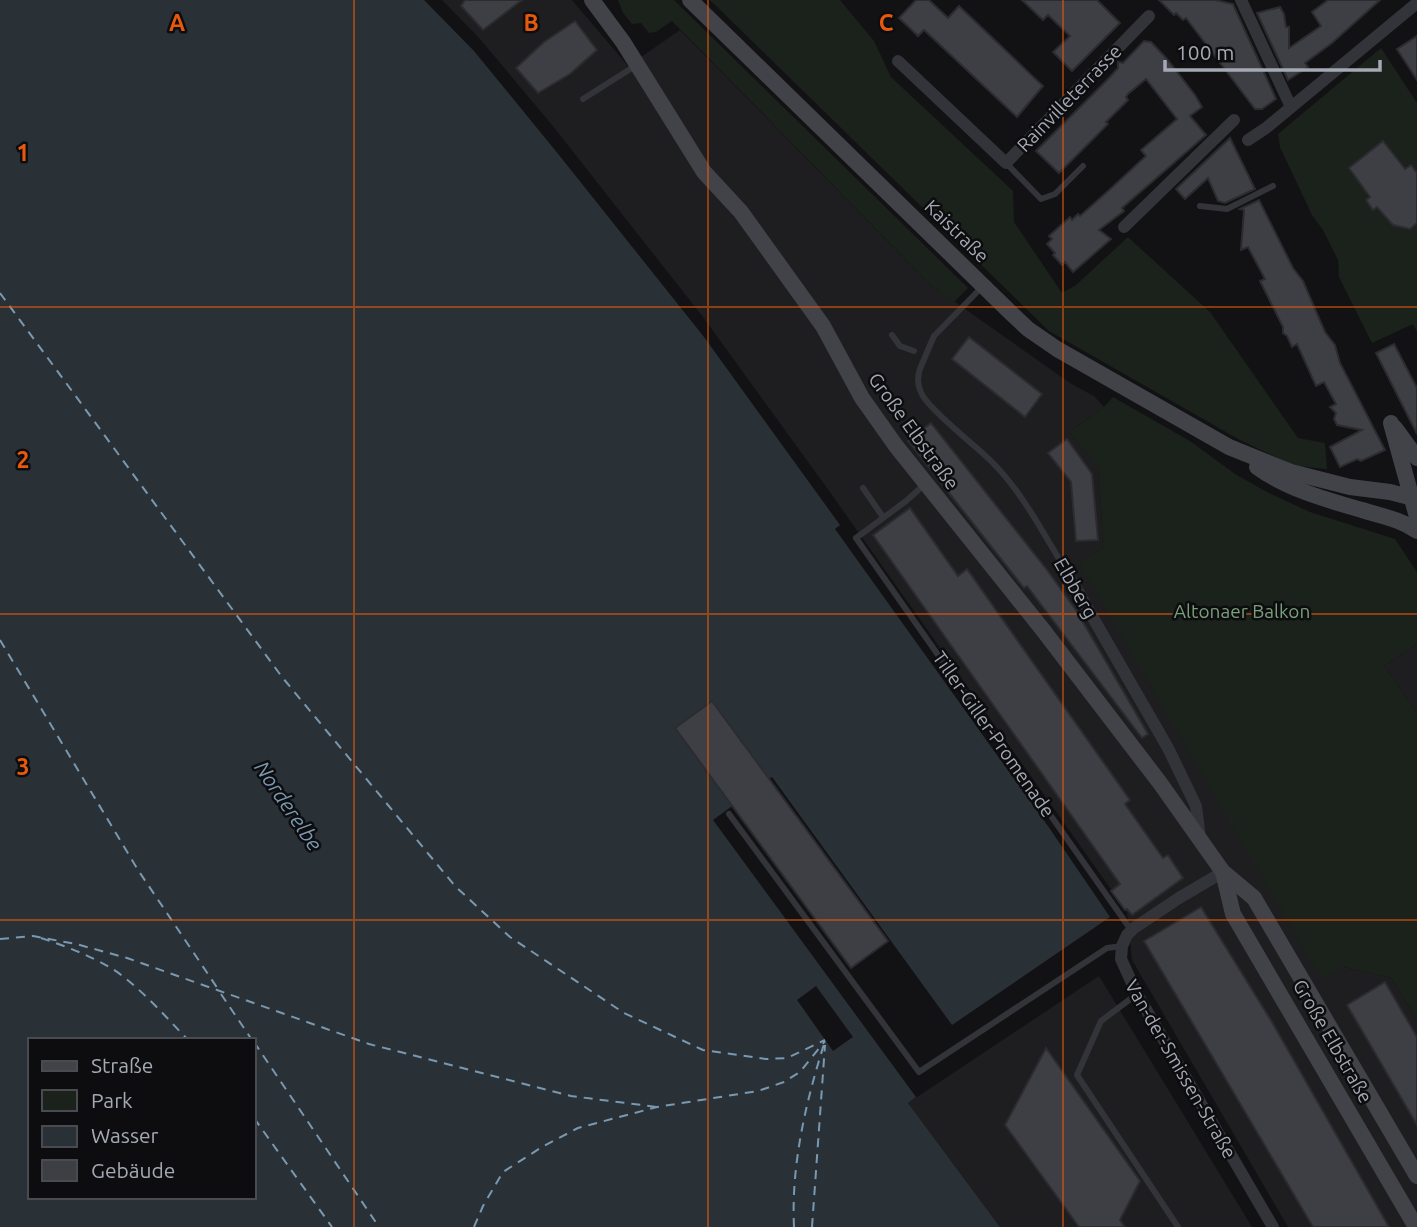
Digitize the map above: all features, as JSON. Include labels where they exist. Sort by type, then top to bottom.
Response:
[{"type":"street","name":"Große Elbstraße","points":[[592,0],[637,64],[699,164],[741,212],[818,319],[862,398],[925,484],[1043,630],[1223,872],[1254,898],[1417,1175]]},
{"type":"street","name":"Kaistraße","points":[[690,0],[978,291],[1042,340],[1229,447],[1261,471],[1292,486],[1360,510],[1396,519],[1417,531]]},
{"type":"street","points":[[1241,0],[1291,107]]},
{"type":"street","points":[[1248,140],[1417,3]]},
{"type":"street","name":"Rainvilleterrasse","points":[[898,61],[1006,163],[1149,16]]},
{"type":"street","points":[[1124,227],[1234,120]]},
{"type":"street","points":[[1417,458],[1391,423],[1417,516]]},
{"type":"street","name":"Kaistraße","points":[[1229,447],[1291,472],[1350,487],[1414,498]]},
{"type":"street","name":"Kaistraße","points":[[1396,519],[1417,516]]},
{"type":"street","name":"Elbberg","points":[[1062,564],[1168,748],[1196,806],[1200,838]]},
{"type":"street","name":"Große Elbstraße","points":[[1223,872],[1233,914],[1416,1227]]},
{"type":"street","points":[[1122,946],[1131,930],[1223,872]]},
{"type":"street","name":"Van-der-Smissen-Straße","points":[[1122,946],[1122,966],[1137,994],[1273,1227]]},
{"type":"lane","points":[[583,99],[637,64]]},
{"type":"lane","points":[[1006,163],[1041,199],[1055,194],[1083,166]]},
{"type":"lane","points":[[1200,206],[1227,209],[1273,186]]},
{"type":"lane","name":"Elbberg","points":[[978,291],[934,336],[918,372],[918,382],[925,400],[1012,485],[1062,564]]},
{"type":"lane","points":[[892,335],[900,346],[914,351]]},
{"type":"lane","points":[[863,488],[883,517],[925,484]]},
{"type":"lane","name":"Tiller-Giller-Promenade","points":[[883,517],[856,538],[1131,930]]},
{"type":"lane","points":[[729,814],[919,1072],[1107,948],[1122,946]]},
{"type":"lane","points":[[1137,994],[1101,1021],[1077,1075],[1178,1227]]},
{"type":"shaded area","points":[[442,0],[572,0],[628,66],[680,30],[931,285],[1070,383],[1094,396],[1104,407],[1069,432],[1099,468],[1103,548],[1080,563],[1321,977],[1344,967],[1392,978],[1417,1021],[1417,1227],[1288,1227],[1132,960],[1127,912],[703,317],[552,125],[480,39]]},
{"type":"shaded area","points":[[1417,644],[1417,713],[1384,666]]},
{"type":"shaded area","points":[[1099,976],[1252,1227],[1000,1227],[908,1103]]},
{"type":"green space","points":[[618,0],[674,0],[968,288],[954,302],[931,285],[672,21],[656,32],[649,33],[641,23],[632,24],[623,13]]},
{"type":"green space","points":[[710,0],[840,0],[874,41],[891,77],[1013,191],[1014,222],[1062,293],[1076,285],[1128,237],[1210,312],[1298,438],[1325,443],[1327,469],[1295,466],[1240,440],[1049,331]]},
{"type":"green space","points":[[1381,48],[1417,103],[1417,332],[1413,324],[1372,343],[1339,277],[1338,260],[1312,215],[1280,147],[1278,134]]},
{"type":"green space","name":"Altonaer Balkon","points":[[1113,397],[1190,441],[1235,474],[1267,492],[1310,512],[1395,539],[1417,572],[1417,644],[1384,666],[1417,713],[1417,1021],[1392,978],[1344,967],[1321,978],[1079,563],[1103,548],[1099,469],[1069,432],[1104,407]]},
{"type":"water","name":"Norderelbe","points":[[0,0],[424,0],[474,51],[559,155],[704,337],[840,525],[835,529],[1110,917],[952,1025],[772,777],[713,820],[916,1097],[908,1103],[1000,1227],[0,1227]]},
{"type":"pier","points":[[816,986],[853,1037],[833,1051],[797,1000]]},
{"type":"building","points":[[465,0],[522,0],[483,30],[461,6]]},
{"type":"building","points":[[916,0],[929,0],[948,18],[959,6],[1043,86],[1017,117],[924,30],[918,36],[899,18]]},
{"type":"building","points":[[1022,0],[1097,0],[1120,23],[1072,71],[1053,52],[1070,36],[1048,15],[1043,20]]},
{"type":"building","points":[[1159,0],[1215,0],[1233,4],[1276,99],[1262,109],[1255,109],[1186,18],[1183,20],[1176,13],[1174,15]]},
{"type":"building","points":[[1328,0],[1380,0],[1305,63],[1308,67],[1288,80],[1257,13],[1280,7],[1286,27],[1289,27],[1289,48],[1321,26],[1312,12]]},
{"type":"building","points":[[575,21],[597,50],[570,74],[538,93],[516,68],[544,42]]},
{"type":"building","points":[[1417,36],[1417,80],[1397,49]]},
{"type":"building","points":[[1144,41],[1151,42],[1195,95],[1202,107],[1190,116],[1206,135],[1122,208],[1124,211],[1099,230],[1111,239],[1073,272],[1065,262],[1062,265],[1053,255],[1055,253],[1047,244],[1052,239],[1049,236],[1070,217],[1072,220],[1078,214],[1080,216],[1107,192],[1146,156],[1141,150],[1177,119],[1146,79],[1128,94],[1128,100],[1106,122],[1108,124],[1059,173],[1036,151],[1110,77],[1118,68],[1118,62],[1123,63]]},
{"type":"building","points":[[1230,138],[1255,189],[1225,203],[1218,201],[1208,178],[1185,199],[1176,189]]},
{"type":"building","points":[[1383,141],[1405,169],[1411,165],[1417,173],[1417,223],[1410,229],[1393,225],[1377,207],[1373,210],[1366,200],[1370,197],[1349,168]]},
{"type":"building","points":[[1259,200],[1293,268],[1303,281],[1325,332],[1335,345],[1340,363],[1385,450],[1361,461],[1357,459],[1340,467],[1330,447],[1362,430],[1337,425],[1334,419],[1336,413],[1330,407],[1336,404],[1324,382],[1316,386],[1297,344],[1292,347],[1283,333],[1283,327],[1260,281],[1265,279],[1248,247],[1241,250],[1244,210],[1240,209]]},
{"type":"building","points":[[969,337],[1042,394],[1025,417],[952,359]]},
{"type":"building","points":[[1394,344],[1417,388],[1417,434],[1376,353]]},
{"type":"building","points":[[931,423],[1076,610],[1148,734],[1142,738],[1027,586],[1024,588],[908,441]]},
{"type":"building","points":[[1067,439],[1092,474],[1098,540],[1076,541],[1071,482],[1048,453]]},
{"type":"building","points":[[910,508],[958,576],[967,569],[1130,800],[1125,804],[1163,858],[1168,855],[1183,878],[1132,915],[1111,891],[1120,884],[873,535]]},
{"type":"building","points":[[712,701],[888,941],[851,968],[675,728]]},
{"type":"building","points":[[1201,907],[1272,1022],[1389,1227],[1313,1227],[1144,941]]},
{"type":"building","points":[[1385,982],[1417,1037],[1417,1125],[1347,1005]]},
{"type":"building","points":[[1046,1048],[1140,1181],[1120,1220],[1125,1227],[1079,1227],[1005,1125]]},
{"type":"ferry route","points":[[0,293],[282,677],[455,886],[510,937],[624,1013],[703,1050],[766,1059],[787,1058],[825,1040]]},
{"type":"ferry route","points":[[0,640],[138,870],[218,989]]},
{"type":"ferry route","points":[[0,939],[33,936],[76,944],[127,958],[369,1044],[571,1096],[657,1107]]},
{"type":"ferry route","points":[[41,938],[86,955],[121,975],[186,1038]]},
{"type":"ferry route","points":[[221,994],[251,1038]]},
{"type":"ferry route","points":[[474,1227],[503,1172],[542,1147],[578,1128],[657,1107],[758,1091],[784,1082],[800,1072],[825,1041]]},
{"type":"ferry route","points":[[794,1227],[797,1156],[825,1041]]},
{"type":"ferry route","points":[[256,1045],[379,1227]]},
{"type":"ferry route","points":[[812,1227],[825,1045]]},
{"type":"ferry route","points":[[256,1121],[332,1227]]}]
